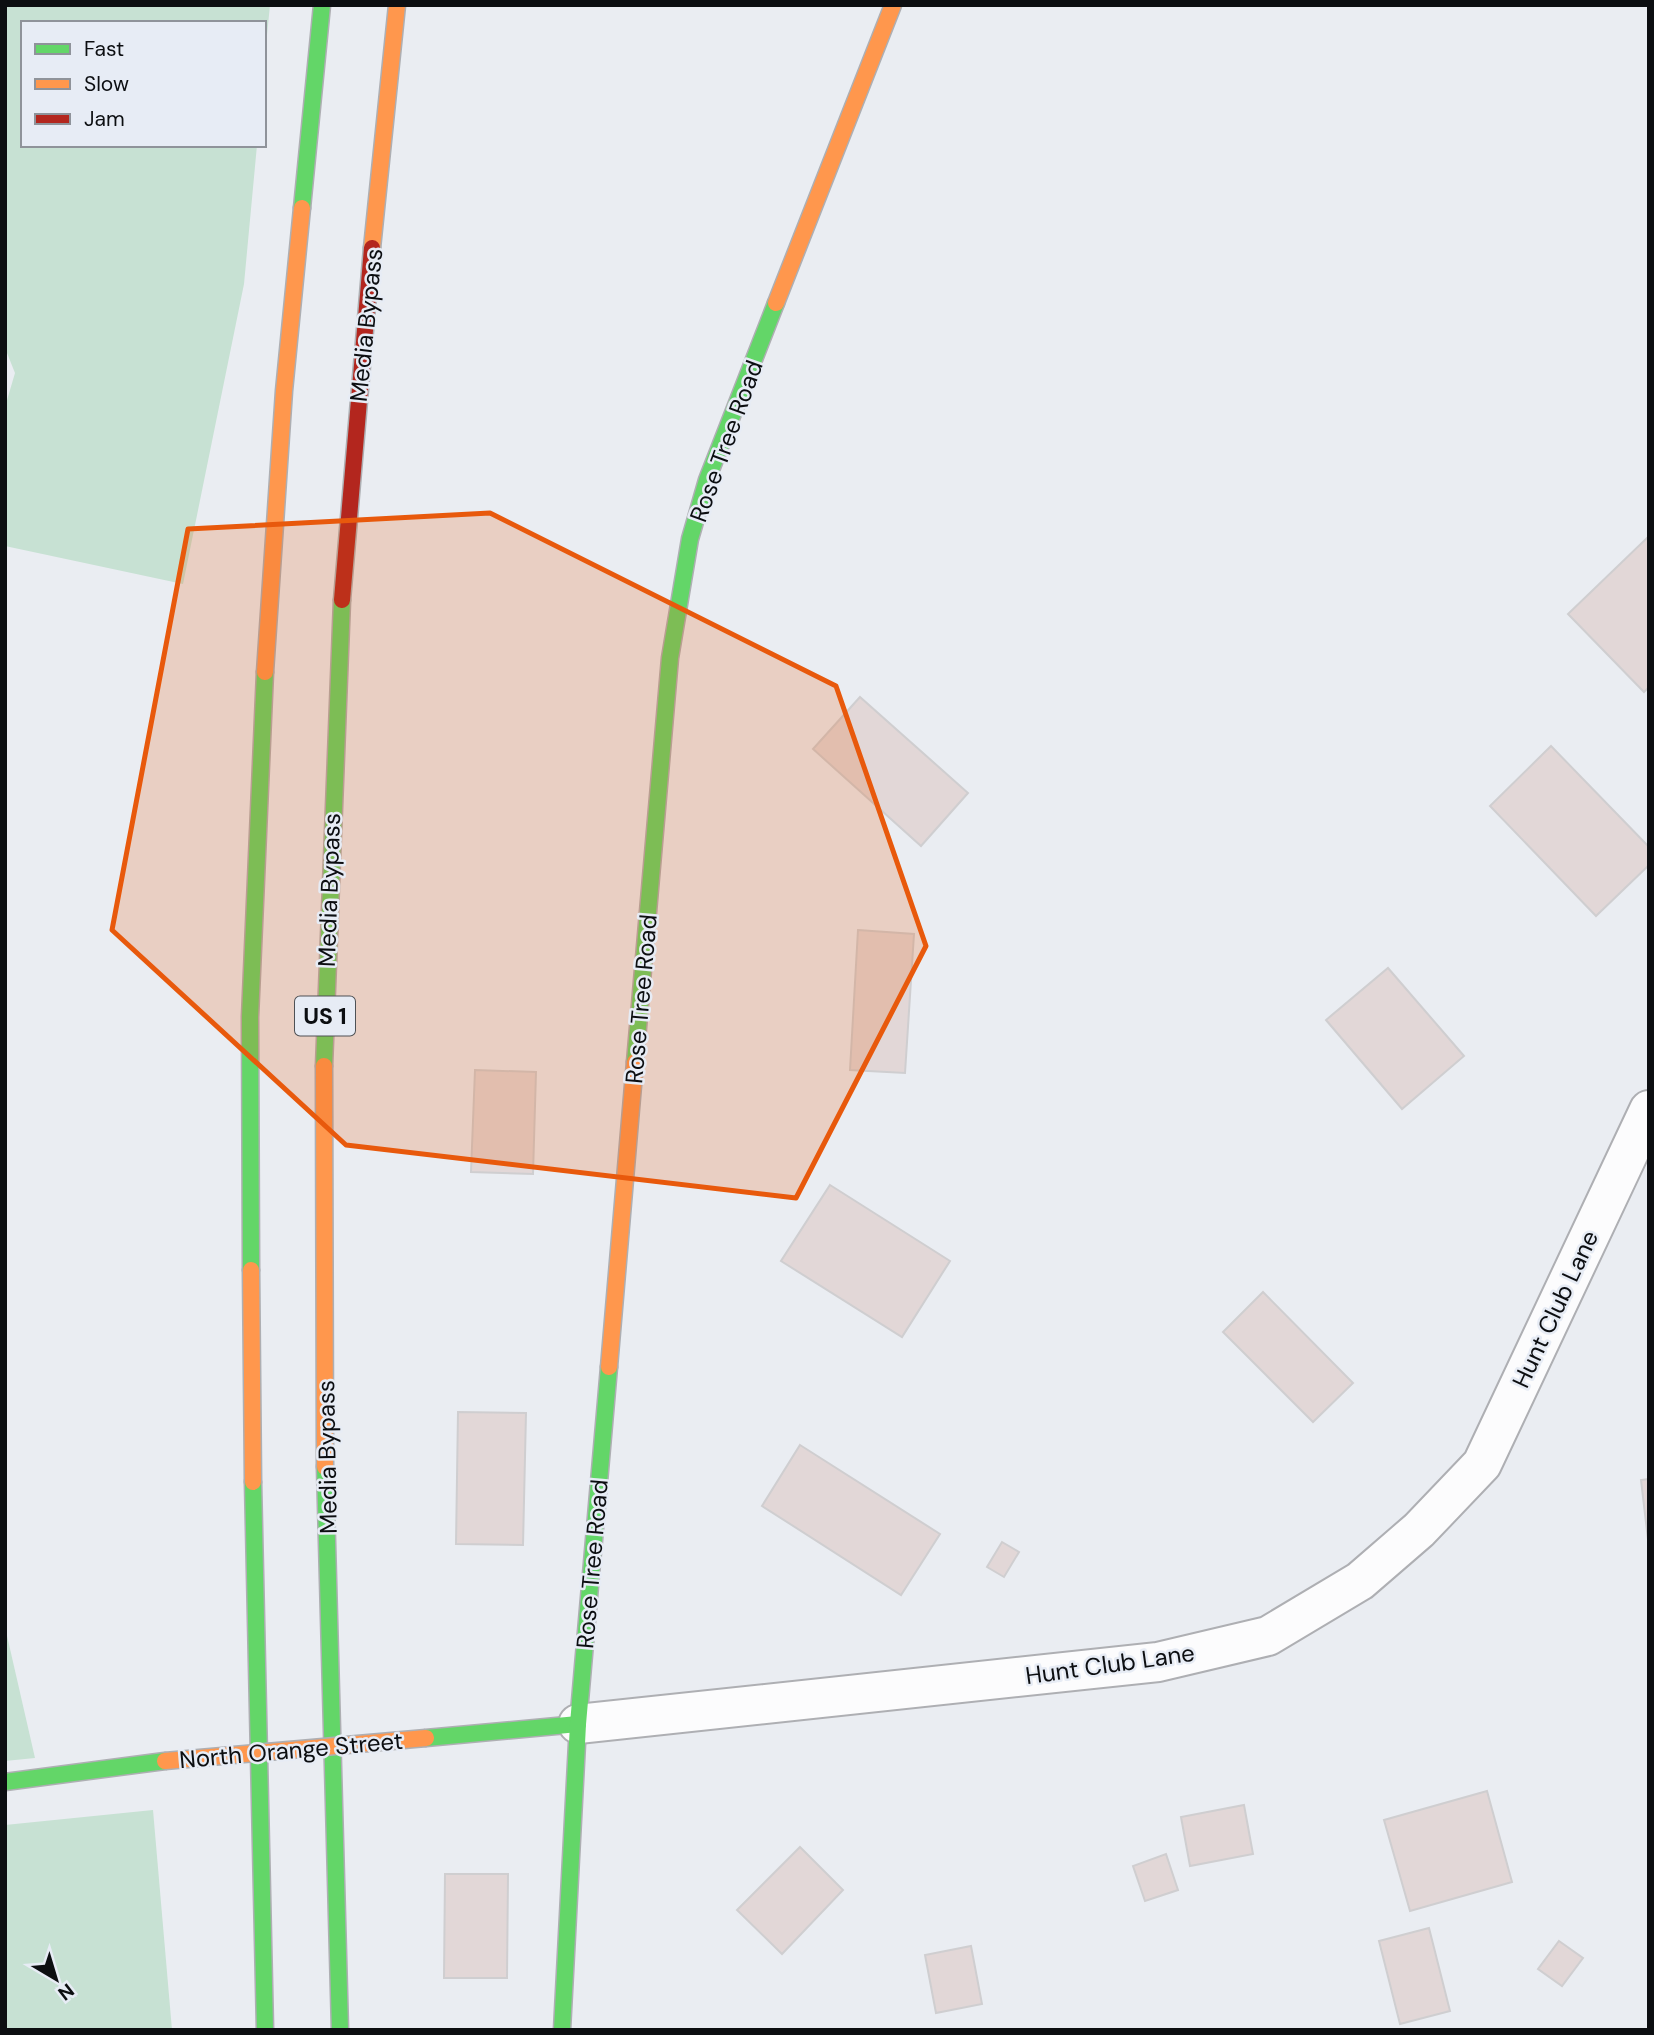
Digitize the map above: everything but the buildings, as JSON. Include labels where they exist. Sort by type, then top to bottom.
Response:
[{"type":"main road","points":[[265,2030],[252,1436],[250,1004],[268,597],[284,391],[322,5]]},
{"type":"main road","name":"Media Bypass","points":[[340,2030],[326,1434],[325,1004],[342,601],[358,398],[397,5]]},
{"type":"main road","name":"Rose Tree Road","points":[[562,2030],[578,1724],[670,658],[690,539],[707,480],[893,5]]},
{"type":"main road","name":"North Orange Street","points":[[5,1782],[165,1761],[578,1724]]},
{"type":"street","name":"Hunt Club Lane","points":[[578,1724],[1158,1662],[1268,1636],[1360,1581],[1419,1530],[1482,1464],[1649,1110]]},
{"type":"highlighted area","points":[[490,513],[836,686],[926,946],[796,1198],[346,1145],[112,930],[188,529]]},
{"type":"green space","points":[[5,5],[270,5],[266,45],[266,21],[21,21],[21,147],[257,147],[244,284],[183,584],[5,546],[5,407],[15,373],[5,348]]},
{"type":"green space","points":[[5,1627],[35,1758],[5,1761]]},
{"type":"green space","points":[[153,1810],[172,2030],[5,2030],[5,1825]]},
{"type":"traffic: fast","points":[[302,208],[322,5]]},
{"type":"traffic: fast","points":[[635,1062],[670,658],[690,539],[707,480],[776,303]]},
{"type":"traffic: fast","points":[[324,1066],[342,600]]},
{"type":"traffic: fast","points":[[251,1270],[250,1017],[265,672]]},
{"type":"traffic: fast","points":[[562,2030],[578,1724],[609,1367]]},
{"type":"traffic: fast","points":[[325,1467],[340,2030]]},
{"type":"traffic: fast","points":[[253,1482],[265,2030]]},
{"type":"traffic: fast","points":[[426,1738],[578,1724]]},
{"type":"traffic: fast","points":[[5,1782],[165,1761]]},
{"type":"traffic: slow","points":[[372,248],[397,5]]},
{"type":"traffic: slow","points":[[776,303],[893,5]]},
{"type":"traffic: slow","points":[[265,672],[284,391],[302,208]]},
{"type":"traffic: slow","points":[[609,1367],[635,1062]]},
{"type":"traffic: slow","points":[[324,1066],[325,1467]]},
{"type":"traffic: slow","points":[[251,1270],[253,1482]]},
{"type":"traffic: slow","points":[[165,1761],[426,1738]]},
{"type":"traffic: jam","points":[[342,600],[372,248]]}]
